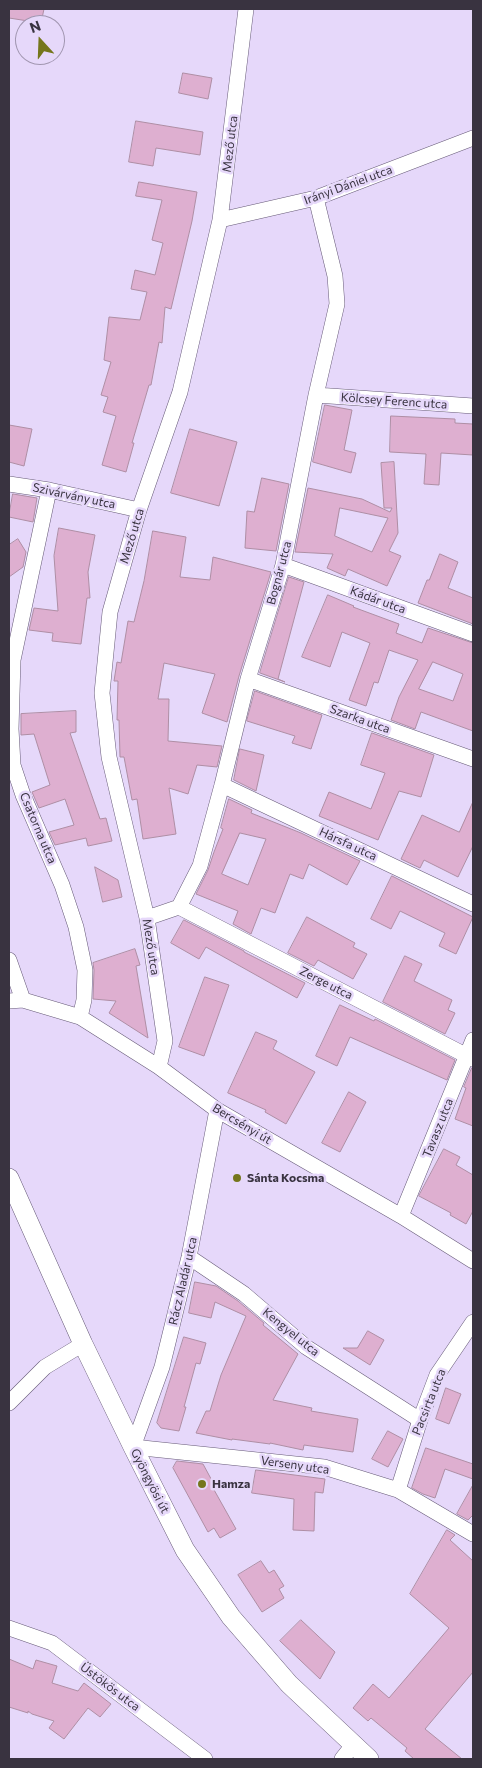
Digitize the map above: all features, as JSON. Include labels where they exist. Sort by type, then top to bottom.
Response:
[{"type":"street","name":"Mező utca","points":[[159,1067],[165,1040],[147,918],[109,757],[102,693],[110,612],[139,510],[180,392],[220,220],[246,9]]},
{"type":"street","name":"Irányi Dániel utca","points":[[220,220],[316,198],[473,138]]},
{"type":"street","name":"Bognár utca","points":[[179,907],[200,866],[248,679],[283,565],[316,395],[337,304],[336,276],[316,198]]},
{"type":"street","name":"Kölcsey Ferenc utca","points":[[316,395],[473,406]]},
{"type":"street","name":"Szivárvány utca","points":[[9,484],[49,490],[139,510]]},
{"type":"street","name":"Csatorna utca","points":[[49,490],[11,657],[13,765],[23,795],[62,884],[76,927],[85,970],[84,1000],[80,1017]]},
{"type":"street","name":"Kádár utca","points":[[283,565],[473,634]]},
{"type":"street","name":"Szarka utca","points":[[248,679],[473,759]]},
{"type":"street","name":"Hársfa utca","points":[[222,785],[473,904]]},
{"type":"street","points":[[147,918],[179,907]]},
{"type":"street","name":"Zerge utca","points":[[179,907],[470,1058]]},
{"type":"street","points":[[9,960],[16,1000]]},
{"type":"street","name":"Bercsényi út","points":[[16,1000],[80,1017],[159,1067],[217,1110],[402,1216],[473,1261]]},
{"type":"street","name":"Tavasz utca","points":[[402,1216],[470,1058],[473,1040]]},
{"type":"street","name":"Rácz Aladár utca","points":[[133,1447],[162,1367],[189,1257],[217,1110]]},
{"type":"street","name":"Gyöngyösi út","points":[[9,1178],[83,1344],[185,1550],[231,1617],[347,1752],[369,1759]]},
{"type":"street","name":"Kengyel utca","points":[[189,1257],[244,1294],[306,1347],[420,1420]]},
{"type":"street","name":"Pacsirta utca","points":[[398,1490],[420,1420],[437,1375],[473,1322]]},
{"type":"street","points":[[9,1403],[45,1367],[83,1344]]},
{"type":"street","name":"Verseny utca","points":[[133,1447],[324,1467],[398,1490],[473,1534]]},
{"type":"street","name":"Üstökös utca","points":[[9,1628],[52,1643],[205,1759]]},
{"type":"building","points":[[9,9],[44,9],[43,15],[15,15],[15,19],[9,18]]},
{"type":"building","points":[[183,73],[212,78],[208,99],[179,93]]},
{"type":"building","points":[[136,121],[203,132],[200,155],[156,148],[153,166],[129,162]]},
{"type":"building","points":[[139,182],[197,192],[171,309],[165,307],[162,343],[159,342],[151,385],[149,385],[132,443],[134,443],[126,472],[102,465],[116,416],[103,412],[108,397],[101,395],[111,362],[104,360],[109,317],[140,320],[147,292],[131,289],[135,270],[155,275],[163,243],[152,240],[162,200],[136,196]]},
{"type":"building","points":[[325,405],[352,410],[344,450],[356,453],[351,473],[313,462]]},
{"type":"building","points":[[391,416],[455,419],[455,423],[473,424],[473,455],[441,453],[439,485],[424,484],[426,454],[390,452]]},
{"type":"building","points":[[9,425],[32,429],[24,466],[9,462]]},
{"type":"building","points":[[190,429],[237,442],[219,506],[171,493]]},
{"type":"building","points":[[394,462],[398,533],[389,551],[401,556],[387,586],[348,569],[345,576],[327,568],[333,554],[295,552],[308,488],[362,499],[390,512],[392,508],[384,508],[381,463]],"holes":[[[340,508],[388,518],[372,552],[335,536]]]},
{"type":"building","points":[[262,478],[289,484],[276,551],[245,548],[247,511],[254,512]]},
{"type":"building","points":[[13,494],[37,498],[33,522],[9,517]]},
{"type":"building","points":[[59,528],[95,535],[88,572],[90,598],[87,598],[81,644],[52,641],[53,633],[29,630],[34,608],[58,611],[54,556]]},
{"type":"building","points":[[153,531],[186,537],[180,577],[210,580],[213,557],[271,572],[227,722],[202,713],[215,674],[164,663],[158,699],[169,699],[168,741],[222,746],[217,767],[197,765],[188,794],[169,788],[176,834],[143,839],[137,799],[132,800],[124,757],[120,757],[119,720],[117,720],[118,681],[114,681],[117,662],[121,663],[128,621],[134,622]]},
{"type":"building","points":[[18,539],[26,552],[23,567],[9,577],[9,545]]},
{"type":"building","points":[[440,554],[458,562],[448,588],[473,598],[473,624],[418,603]]},
{"type":"building","points":[[289,577],[304,582],[278,679],[285,682],[260,673]]},
{"type":"building","points":[[328,595],[353,607],[399,624],[396,633],[422,643],[428,628],[473,643],[473,731],[421,712],[415,729],[391,720],[399,697],[418,660],[389,650],[378,683],[374,682],[366,706],[349,700],[370,643],[342,632],[330,667],[302,657]],"holes":[[[433,662],[463,674],[453,701],[419,689]]]},
{"type":"building","points":[[255,691],[322,715],[311,749],[292,743],[295,736],[247,721]]},
{"type":"building","points":[[76,711],[76,732],[70,733],[100,819],[106,818],[112,841],[88,846],[86,838],[55,845],[49,832],[74,825],[65,799],[39,808],[32,792],[50,785],[34,734],[21,735],[21,714]]},
{"type":"building","points":[[372,733],[434,755],[421,797],[399,791],[378,840],[319,816],[329,792],[371,809],[385,773],[361,765]]},
{"type":"building","points":[[240,749],[264,755],[256,791],[234,780]]},
{"type":"building","points":[[229,799],[252,810],[251,813],[301,833],[360,861],[347,885],[309,864],[303,879],[290,874],[275,913],[261,908],[251,934],[233,924],[238,911],[196,894],[208,870],[223,829],[221,828]],"holes":[[[240,833],[266,839],[248,885],[222,874]]]},
{"type":"building","points":[[473,802],[473,846],[458,877],[424,860],[420,868],[401,859],[422,815],[459,832]]},
{"type":"building","points":[[95,867],[118,880],[122,897],[103,902]]},
{"type":"building","points":[[392,876],[473,917],[456,954],[439,946],[445,933],[400,911],[391,929],[371,919]]},
{"type":"building","points":[[307,917],[355,943],[353,947],[367,954],[353,979],[318,960],[314,966],[288,953]]},
{"type":"building","points":[[184,920],[305,983],[297,998],[206,947],[199,959],[171,943]]},
{"type":"building","points":[[135,949],[140,965],[136,966],[148,1038],[109,1013],[116,1001],[93,999],[93,963]]},
{"type":"building","points":[[405,956],[422,964],[414,981],[452,1000],[448,1010],[455,1013],[445,1034],[383,1002]]},
{"type":"building","points":[[205,977],[229,985],[204,1056],[179,1047]]},
{"type":"building","points":[[340,1005],[374,1021],[375,1019],[455,1060],[447,1080],[350,1037],[337,1066],[316,1056]]},
{"type":"building","points":[[256,1032],[277,1041],[273,1049],[315,1072],[286,1124],[265,1112],[266,1110],[228,1093]]},
{"type":"building","points":[[472,1068],[473,1126],[455,1119],[466,1088],[464,1087]]},
{"type":"building","points":[[349,1092],[366,1102],[340,1152],[322,1143]]},
{"type":"building","points":[[444,1149],[460,1157],[456,1165],[473,1175],[473,1211],[466,1224],[450,1215],[451,1213],[419,1196]]},
{"type":"building","points":[[195,1282],[216,1286],[238,1301],[298,1354],[273,1400],[312,1408],[311,1411],[358,1419],[353,1452],[304,1445],[303,1450],[270,1443],[232,1440],[196,1433],[206,1411],[210,1411],[221,1375],[246,1316],[215,1302],[211,1318],[189,1313]]},
{"type":"building","points":[[368,1331],[384,1340],[370,1365],[343,1348],[357,1348]]},
{"type":"building","points":[[184,1337],[206,1343],[200,1364],[196,1363],[179,1431],[161,1428],[157,1423]]},
{"type":"building","points":[[446,1388],[461,1394],[449,1424],[436,1419]]},
{"type":"building","points":[[388,1431],[403,1439],[388,1467],[372,1459]]},
{"type":"building","points":[[426,1448],[473,1464],[473,1479],[445,1469],[435,1498],[412,1488]]},
{"type":"building","points":[[177,1461],[203,1464],[216,1488],[213,1488],[236,1529],[220,1538],[214,1528],[208,1532],[173,1468]]},
{"type":"building","points":[[256,1470],[325,1479],[323,1493],[315,1492],[314,1531],[293,1530],[294,1499],[252,1493]]},
{"type":"building","points":[[473,1485],[473,1515],[468,1520],[457,1514]]},
{"type":"building","points":[[447,1530],[455,1535],[450,1540],[473,1561],[473,1672],[425,1729],[462,1759],[414,1759],[405,1751],[407,1748],[371,1718],[368,1721],[353,1708],[373,1684],[389,1698],[449,1628],[410,1594]]},
{"type":"building","points":[[261,1561],[269,1573],[274,1570],[284,1586],[279,1589],[284,1598],[262,1612],[238,1575]]},
{"type":"building","points":[[301,1620],[335,1652],[320,1679],[280,1641]]},
{"type":"building","points":[[9,1659],[33,1669],[36,1660],[57,1666],[52,1683],[78,1691],[84,1683],[111,1704],[100,1717],[88,1708],[64,1739],[49,1728],[54,1721],[28,1711],[28,1713],[9,1707]]},
{"type":"place","name":"Sánta Kocsma","points":[[237,1178]]},
{"type":"place","name":"Hamza","points":[[202,1484]]}]
